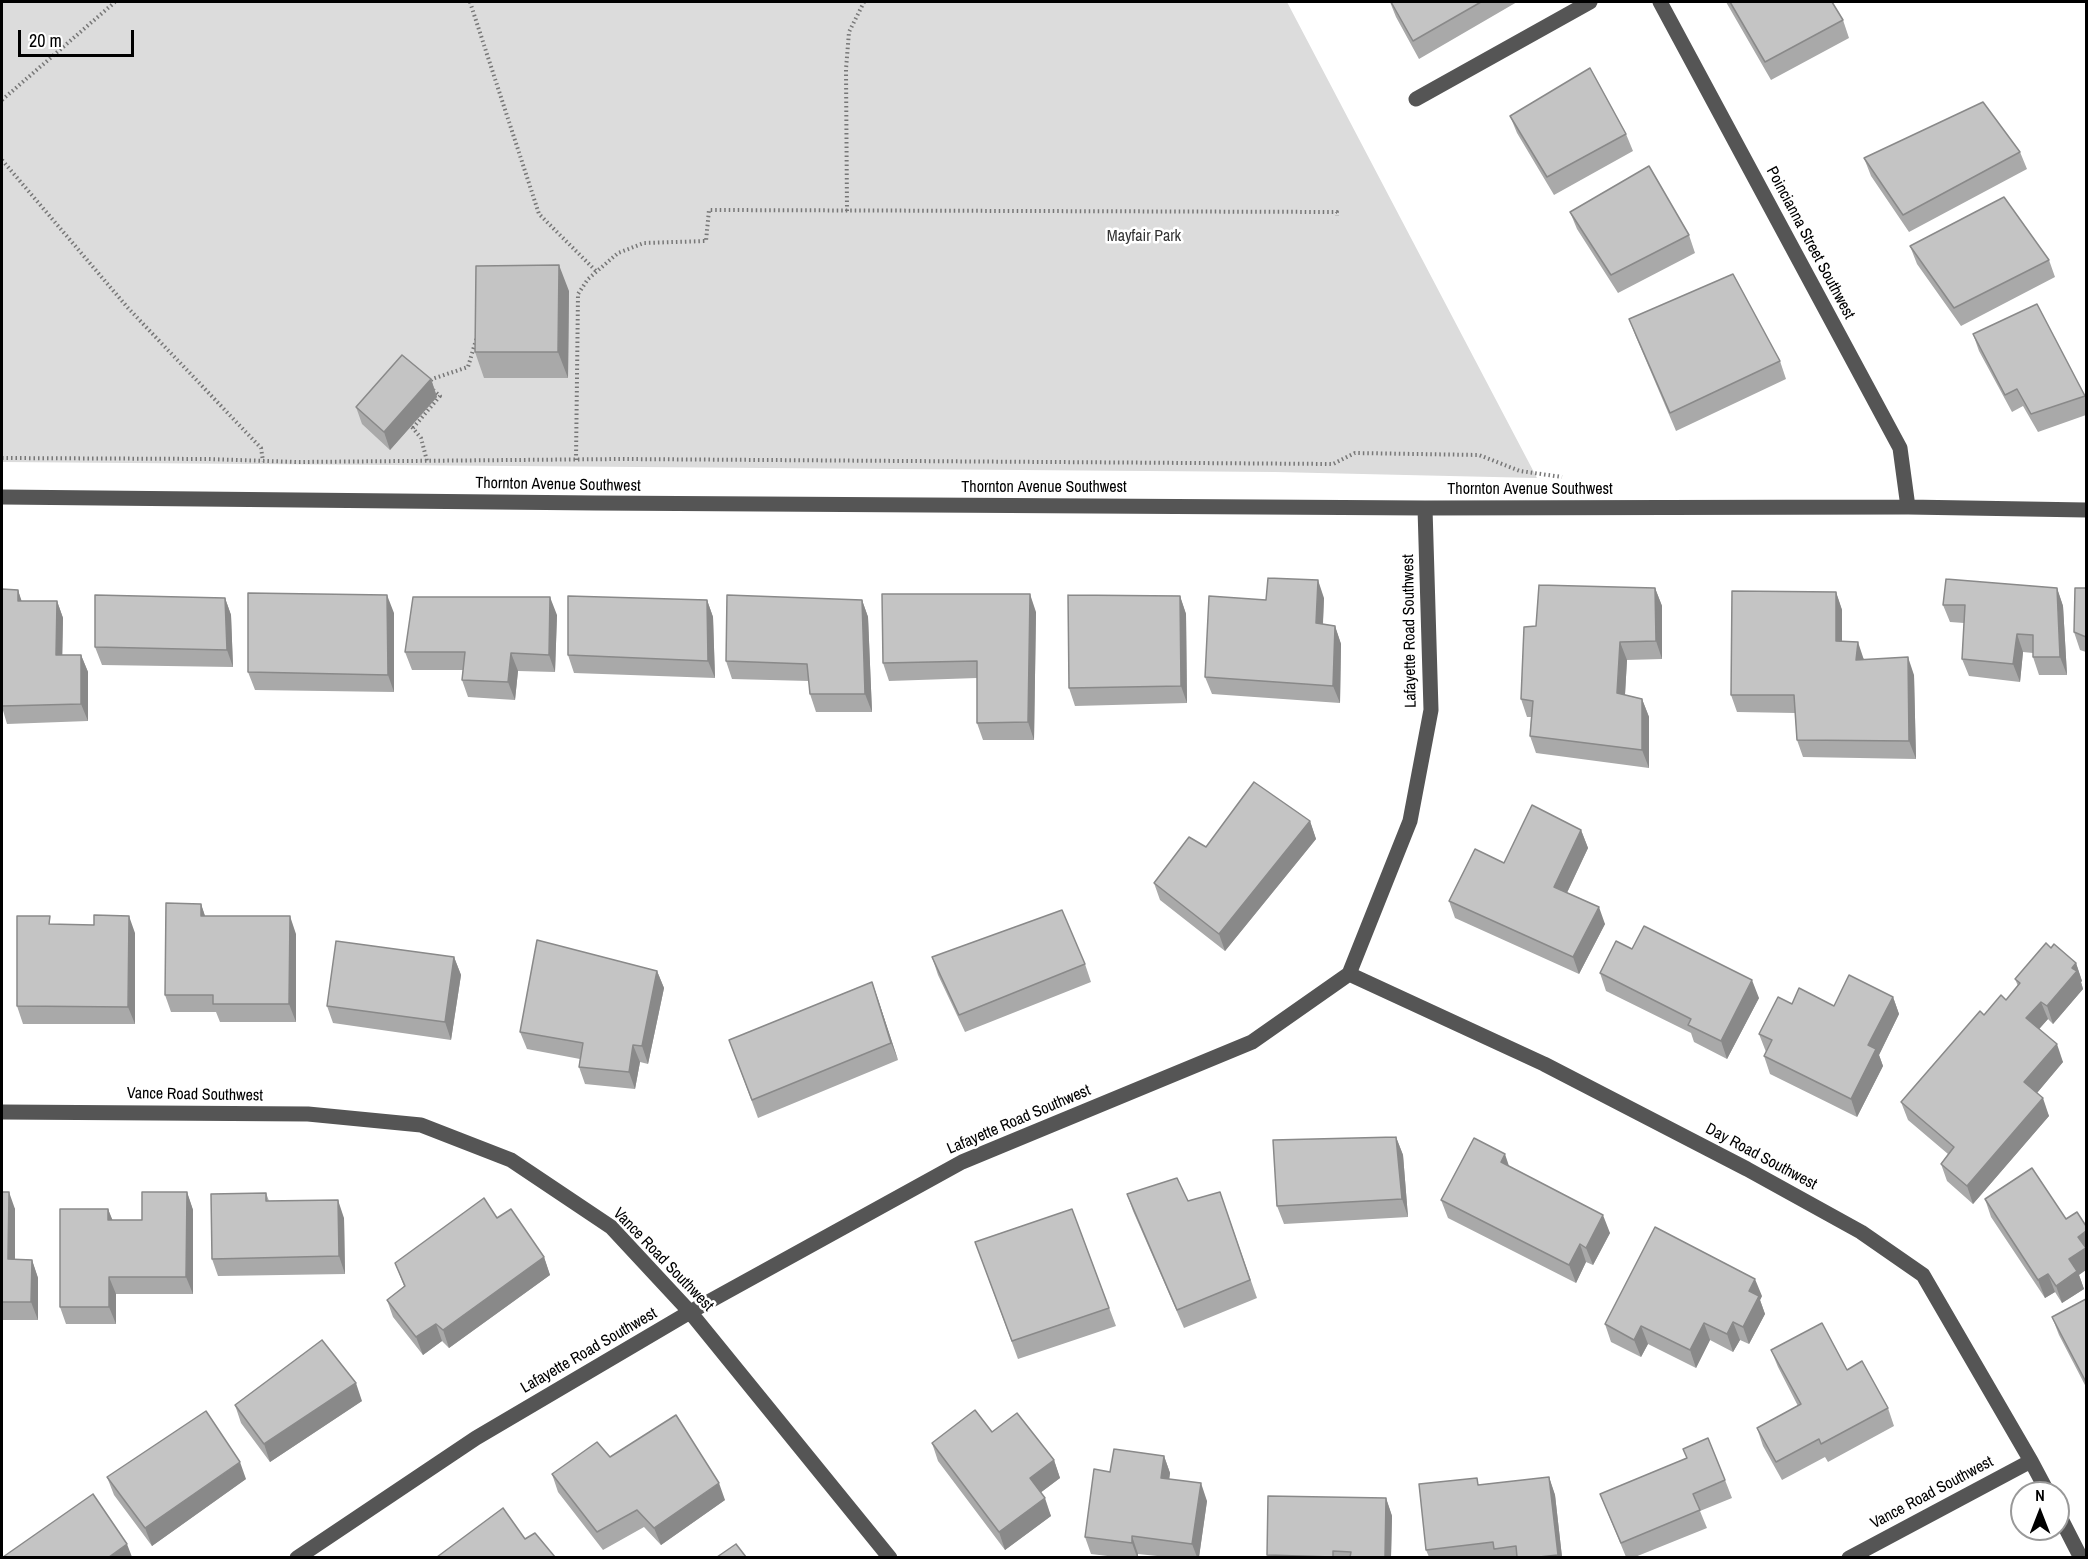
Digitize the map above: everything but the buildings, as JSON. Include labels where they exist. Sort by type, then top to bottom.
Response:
[{"type":"street","points":[[1416,99],[1590,2]]},
{"type":"street","name":"Poincianna Street Southwest","points":[[1660,2],[1900,448],[1908,507]]},
{"type":"street","name":"Thornton Avenue Southwest","points":[[2,497],[607,504],[1425,508],[1908,507],[2086,510]]},
{"type":"street","name":"Lafayette Road Southwest","points":[[297,1557],[476,1437],[690,1312],[962,1162],[1252,1042],[1349,974],[1410,821],[1431,710],[1425,508]]},
{"type":"street","name":"Day Road Southwest","points":[[1349,974],[1544,1064],[1747,1169],[1860,1232],[1923,1275],[2042,1481]]},
{"type":"street","name":"Vance Road Southwest","points":[[2,1112],[308,1114],[421,1125],[512,1160],[611,1227],[690,1312],[890,1557]]},
{"type":"street","name":"Vance Road Southwest","points":[[1849,1557],[2031,1461]]},
{"type":"street","points":[[2070,1535],[2081,1557]]},
{"type":"path","points":[[2,100],[115,2]]},
{"type":"path","points":[[470,2],[539,214],[597,272]]},
{"type":"path","points":[[847,210],[846,69],[849,32],[864,2]]},
{"type":"path","points":[[2,160],[128,308],[261,448],[263,461]]},
{"type":"path","points":[[576,460],[578,294],[618,253],[644,243],[706,241],[709,210],[1337,212],[1337,216]]},
{"type":"path","points":[[427,461],[421,438],[412,427],[440,396],[427,385],[432,380],[468,367],[476,340],[484,340]]},
{"type":"path","points":[[2,458],[263,461],[576,460],[1333,464],[1355,453],[1479,455],[1520,471],[1569,477]]},
{"type":"green space","name":"Mayfair Park","points":[[2,2],[1287,2],[1537,478],[1275,472],[2,462]]}]
